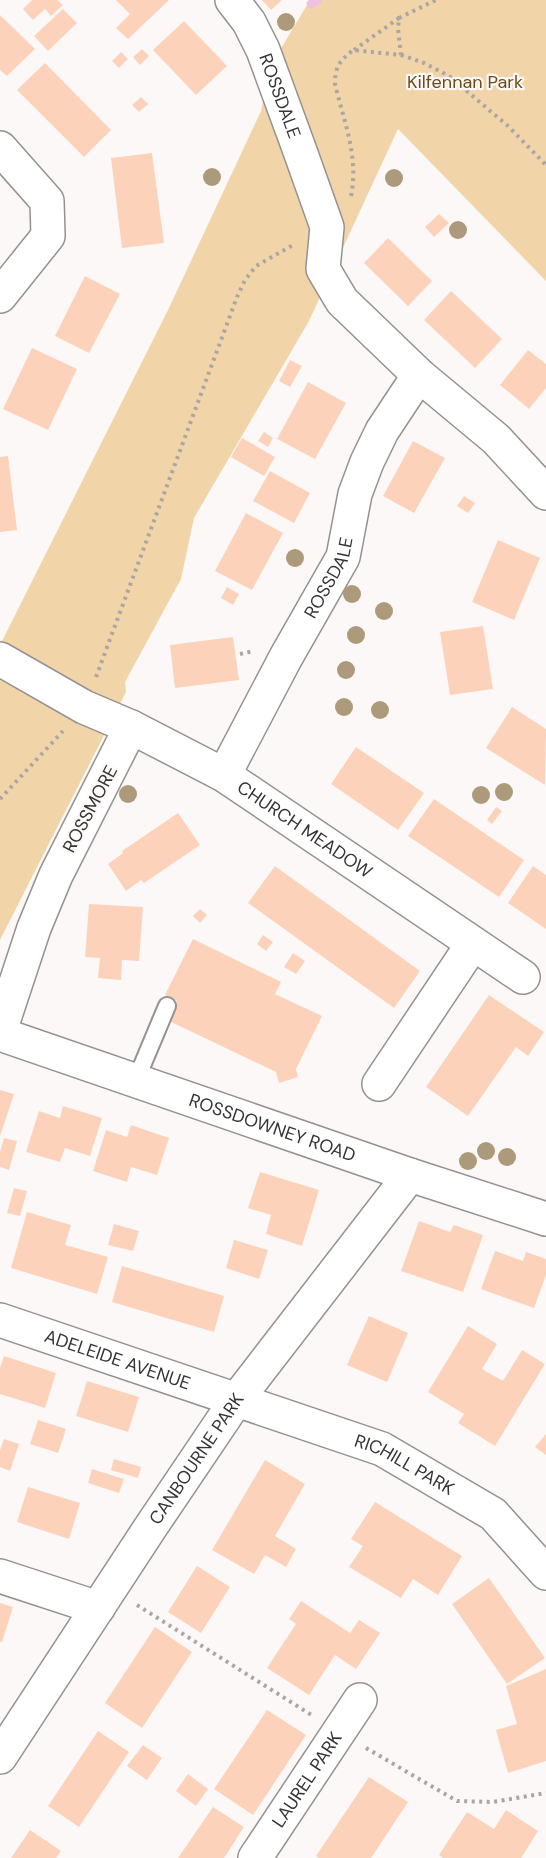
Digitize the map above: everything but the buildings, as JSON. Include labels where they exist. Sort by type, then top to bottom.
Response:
[{"type":"street","name":"ROSSDALE","points":[[232,0],[249,22],[263,50],[327,227],[323,268],[342,301],[419,375],[496,439],[546,493]]},
{"type":"street","points":[[0,148],[47,201],[48,236],[0,296]]},
{"type":"street","name":"ROSSDALE","points":[[224,775],[286,657],[343,557],[355,494],[367,462],[382,431],[419,375]]},
{"type":"street","points":[[0,659],[89,688],[131,727]]},
{"type":"street","name":"CHURCH MEADOW","points":[[131,727],[224,775],[523,978]]},
{"type":"street","name":"ROSSMORE","points":[[0,1032],[34,928],[56,875],[131,727]]},
{"type":"street","points":[[379,1084],[472,945]]},
{"type":"street","name":"ROSSDOWNEY ROAD","points":[[0,1032],[546,1220]]},
{"type":"street","name":"CANBOURNE PARK","points":[[0,1757],[237,1399],[410,1175]]},
{"type":"street","name":"ADELEIDE AVENUE","points":[[0,1320],[237,1399]]},
{"type":"street","name":"RICHILL PARK","points":[[237,1399],[382,1449],[493,1514],[546,1573]]},
{"type":"street","points":[[0,1576],[104,1598]]},
{"type":"street","name":"LAUREL PARK","points":[[255,1858],[360,1700]]},
{"type":"lane","points":[[136,1080],[167,1006]]},
{"type":"path","points":[[0,799],[89,688],[245,280],[256,266],[342,218],[351,198],[354,181],[353,153],[338,95],[335,72],[339,62],[399,18],[436,0]]},
{"type":"path","points":[[399,18],[401,55]]},
{"type":"path","points":[[353,50],[401,55],[424,63],[449,76],[508,126],[546,165]]},
{"type":"path","points":[[104,1598],[457,1801],[493,1802],[546,1793]]},
{"type":"green space","name":"Kilfennan Park","points":[[310,0],[546,0],[546,281],[398,129],[309,321],[194,518],[181,579],[125,682],[126,692],[0,940],[0,645],[168,310],[261,111],[271,65]]},
{"type":"waterway","points":[[311,4],[317,0]]}]
